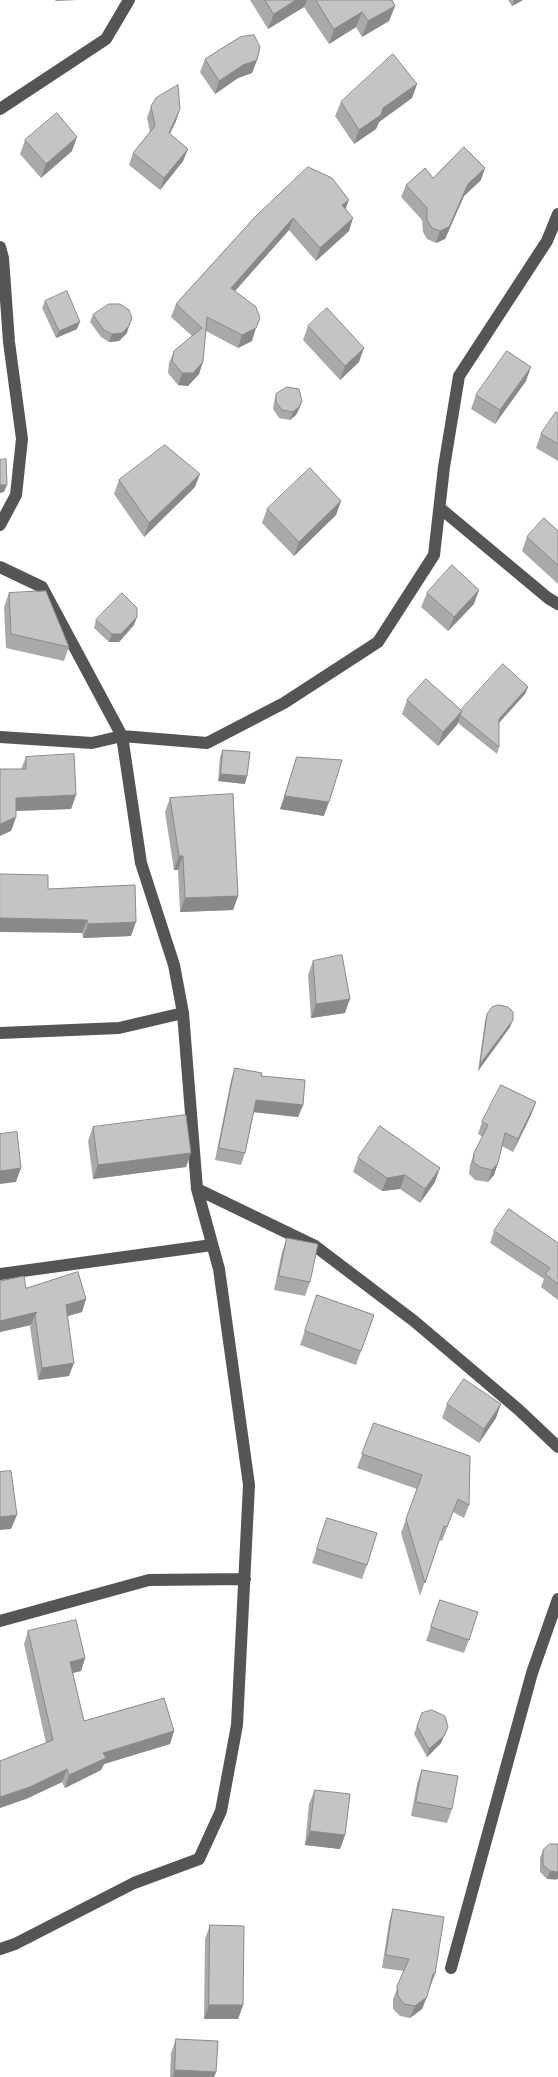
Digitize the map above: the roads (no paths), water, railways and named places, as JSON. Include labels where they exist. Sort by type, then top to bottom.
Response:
[{"type":"street","points":[[0,109],[106,39],[129,0]]},
{"type":"street","points":[[0,737],[92,743],[122,736],[207,742],[284,703],[378,642],[434,556],[459,376],[547,240],[558,214]]},
{"type":"street","points":[[0,247],[3,258],[9,342],[22,439],[16,495],[0,525]]},
{"type":"street","points":[[440,508],[548,598],[558,604]]},
{"type":"street","points":[[0,567],[42,587],[122,736],[141,863],[174,965],[183,1013],[198,1190],[219,1269],[249,1485],[237,1725],[221,1811],[200,1859],[134,1883],[15,1944],[0,1949]]},
{"type":"street","points":[[0,1033],[119,1028],[183,1013]]},
{"type":"street","points":[[198,1190],[315,1246],[414,1321],[519,1410],[558,1447]]},
{"type":"street","points":[[0,1274],[212,1245]]},
{"type":"street","points":[[0,1621],[148,1580],[245,1579]]},
{"type":"street","points":[[451,1968],[532,1673],[558,1599]]}]
